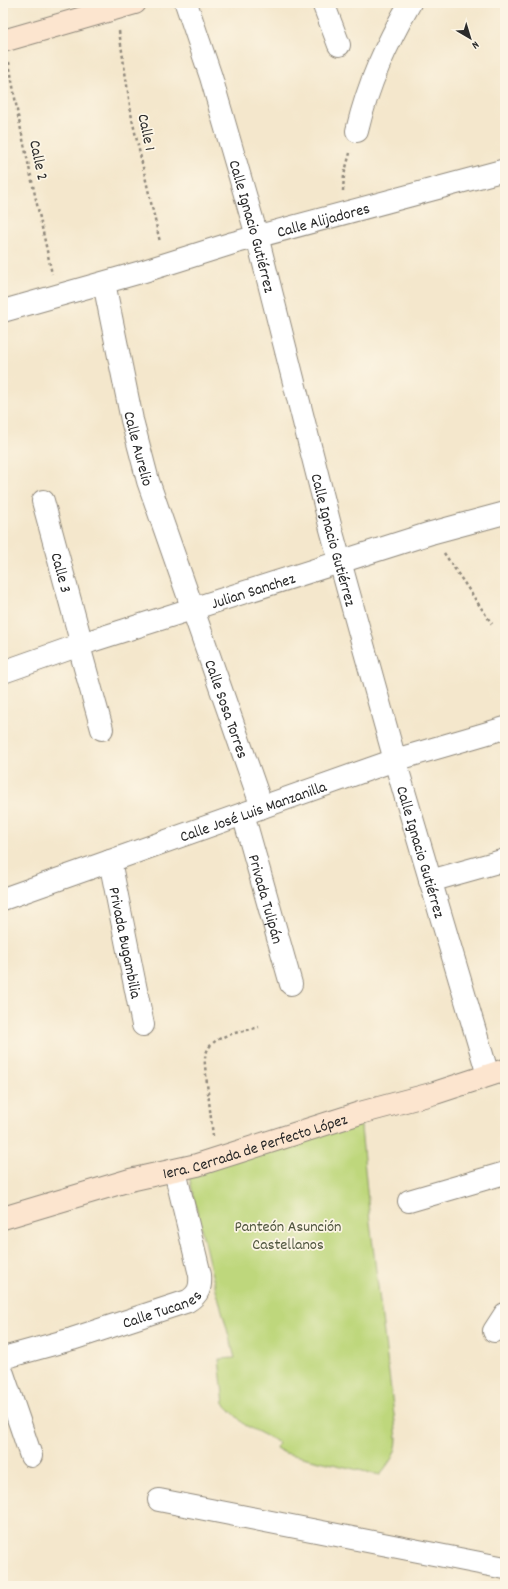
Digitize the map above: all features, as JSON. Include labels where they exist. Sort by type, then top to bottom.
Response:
[{"type":"street","name":"Calle Ignacio Gutiérrez","points":[[186,3],[211,77],[257,236],[340,562],[430,881],[496,1072]]},
{"type":"street","points":[[323,3],[339,46]]},
{"type":"street","points":[[357,131],[373,76],[385,49],[410,3]]},
{"type":"street","points":[[4,41],[125,6]]},
{"type":"street","name":"Calle Alijadores","points":[[3,311],[165,265],[257,236],[505,170]]},
{"type":"street","name":"Calle Aurelio","points":[[104,283],[130,414],[141,454],[156,507],[194,609]]},
{"type":"street","name":"Calle 3","points":[[43,500],[102,729]]},
{"type":"street","name":"Julian Sanchez","points":[[3,672],[80,645],[431,533],[505,513]]},
{"type":"street","name":"Calle Sosa Torres","points":[[194,609],[252,811]]},
{"type":"street","name":"Calle José Luis Manzanilla","points":[[3,899],[395,760],[505,728]]},
{"type":"street","name":"Privada Tulipán","points":[[252,811],[291,984]]},
{"type":"street","points":[[430,881],[505,860]]},
{"type":"street","name":"Privada Bugambilia","points":[[110,861],[143,1025]]},
{"type":"street","name":"1era. Cerrada de Perfecto López","points":[[3,1218],[130,1180],[175,1171],[216,1159],[360,1113],[435,1093],[496,1072]]},
{"type":"street","name":"Calle Tucanes","points":[[3,1358],[72,1339],[188,1301],[194,1297],[200,1288],[200,1275],[175,1171]]},
{"type":"street","points":[[409,1201],[505,1173]]},
{"type":"street","points":[[3,1374],[31,1456]]},
{"type":"street","points":[[159,1500],[505,1568]]},
{"type":"path","name":"Calle 1","points":[[125,6],[132,119],[165,265]]},
{"type":"path","name":"Calle 2","points":[[4,41],[18,116],[57,296]]},
{"type":"path","points":[[342,214],[344,175],[357,131]]},
{"type":"path","points":[[431,533],[492,624]]},
{"type":"path","points":[[216,1159],[204,1059],[206,1052],[209,1046],[224,1037],[259,1028]]},
{"type":"green space","name":"Panteón Asunción Castellanos","points":[[360,1117],[370,1222],[397,1438],[394,1454],[380,1475],[285,1453],[276,1448],[278,1442],[245,1425],[224,1404],[219,1359],[235,1358],[211,1271],[188,1172]]}]
